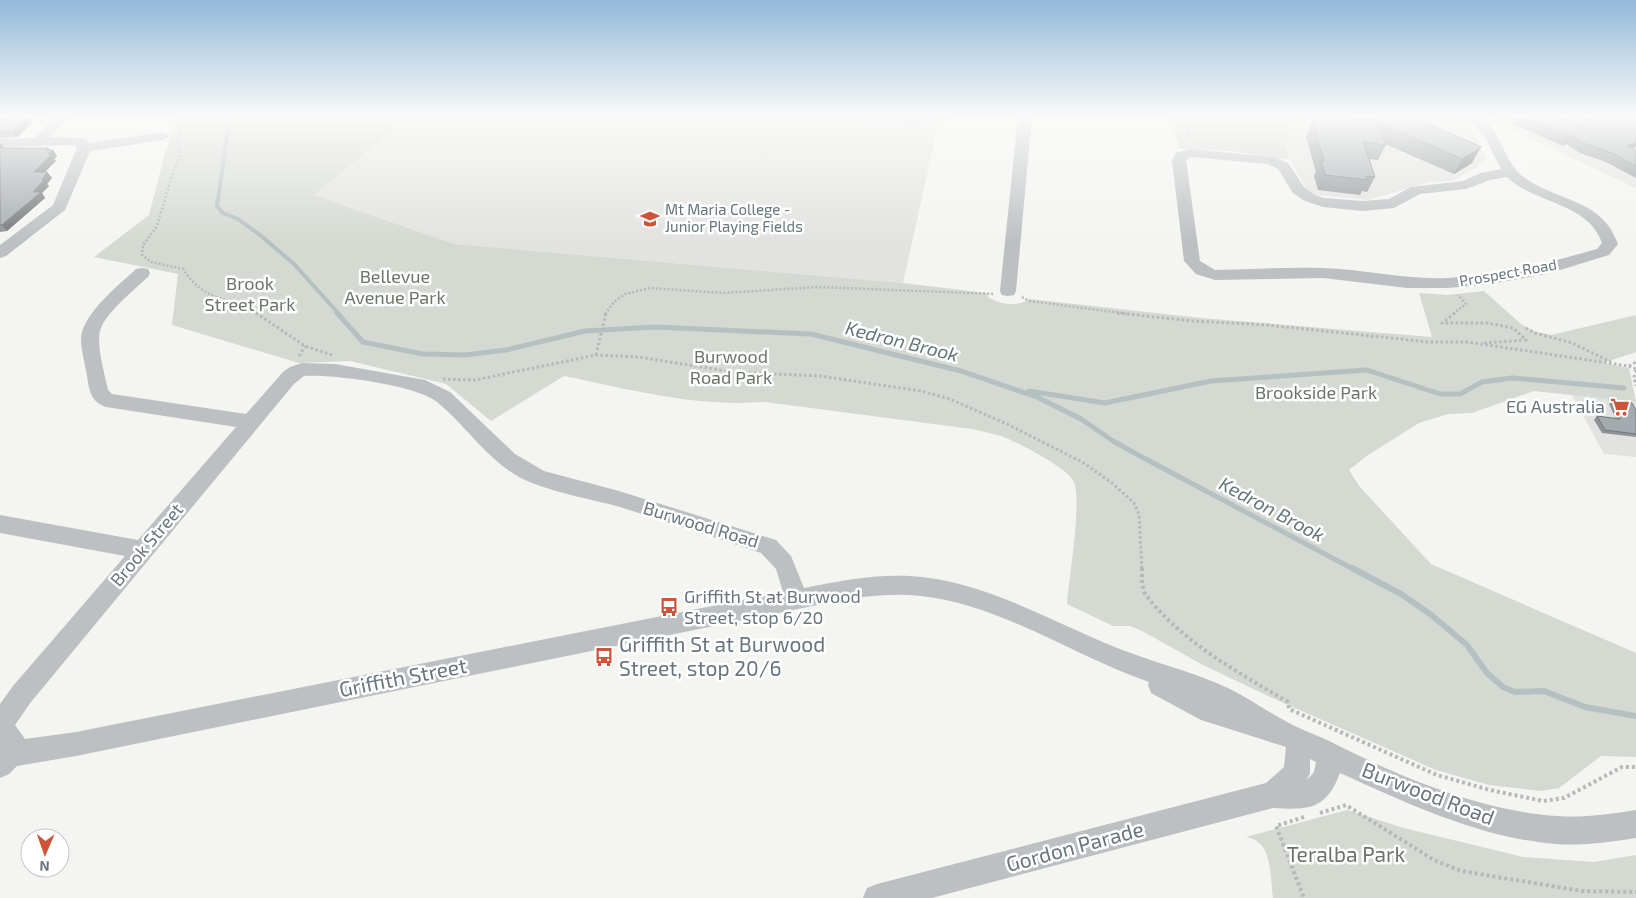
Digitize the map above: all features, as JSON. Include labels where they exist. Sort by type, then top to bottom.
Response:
[{"type":"street","points":[[2,251],[60,207],[80,158]]},
{"type":"street","points":[[1008,291],[1021,158]]},
{"type":"street","name":"Prospect Road","points":[[1181,158],[1179,160],[1192,261],[1196,267],[1205,273],[1226,276],[1323,272],[1407,283],[1447,283],[1484,280],[1547,269],[1603,252],[1610,244],[1609,236],[1604,227],[1594,218],[1524,183],[1509,172],[1502,158]]},
{"type":"street","points":[[1245,158],[1278,162],[1288,172],[1298,190],[1310,198],[1323,202],[1363,206],[1394,203],[1416,190],[1466,185],[1486,176],[1509,172]]},
{"type":"street","points":[[142,273],[103,310],[90,333],[102,396],[117,402],[251,422]]},
{"type":"street","name":"Brook Street","points":[[0,725],[22,694],[142,550],[287,379],[301,370]]},
{"type":"street","name":"Burwood Road","points":[[301,370],[321,370],[425,388],[443,397],[508,459],[538,477],[628,502],[768,546],[786,563],[796,599],[860,588],[901,586],[933,588],[992,605],[1120,661],[1188,701],[1226,718],[1293,738],[1446,805],[1510,824],[1537,829],[1572,831],[1615,829],[1636,824]]},
{"type":"street","points":[[0,524],[142,550]]},
{"type":"street","name":"Griffith Street","points":[[3,750],[104,738],[796,599]]},
{"type":"street","name":"Gordon Parade","points":[[1272,795],[1297,773],[1298,754],[1293,738]]},
{"type":"street","name":"Gordon Parade","points":[[878,898],[1272,795],[1304,797],[1314,793],[1326,777],[1331,755]]},
{"type":"path","points":[[180,158],[174,169],[157,226],[143,245],[142,255],[151,262],[183,269],[190,282],[208,295],[253,311],[305,346],[341,358]]},
{"type":"path","points":[[596,355],[606,312],[614,302],[625,294],[640,289],[723,293],[818,287],[931,290],[989,295],[1008,291],[1029,301],[1078,309],[1428,342],[1478,344],[1628,366],[1636,370],[1634,376],[1636,386]]},
{"type":"path","points":[[1458,295],[1466,304],[1442,323],[1487,323],[1513,328],[1526,340],[1478,344]]},
{"type":"path","points":[[1526,328],[1534,333],[1572,343],[1614,364]]},
{"type":"path","points":[[439,378],[457,381],[475,380],[596,355],[639,357],[732,372],[820,376],[921,391],[950,399],[1007,424],[1084,463],[1112,483],[1134,503],[1140,514],[1142,525],[1142,584],[1145,594],[1193,643],[1288,702],[1289,709],[1437,775],[1506,794],[1544,801],[1564,798],[1622,767],[1636,767]]},
{"type":"path","points":[[1628,366],[1636,362]]},
{"type":"path","points":[[1304,898],[1276,826],[1346,805],[1434,860],[1461,871],[1582,892],[1636,892]]},
{"type":"shaded area","name":"Mt Maria College - Junior Playing Fields","points":[[359,158],[931,158],[903,283],[454,244],[314,195]]},
{"type":"shaded area","points":[[1290,158],[1486,158],[1474,169],[1452,181],[1429,182],[1368,200],[1315,195],[1307,190]]},
{"type":"shaded area","points":[[1571,158],[1636,158],[1636,188]]},
{"type":"shaded area","points":[[1572,395],[1636,402],[1636,457],[1604,454]]},
{"type":"green space","points":[[164,158],[359,158],[314,195],[454,244],[903,283],[986,293],[989,298],[1004,304],[1015,304],[1030,299],[1201,318],[1432,337],[1419,293],[1448,295],[1484,291],[1521,324],[1533,331],[1551,335],[1636,315],[1636,352],[1603,363],[1629,368],[1636,402],[1534,391],[1472,413],[1448,414],[1419,423],[1368,455],[1349,470],[1359,486],[1431,564],[1636,653],[1636,757],[1601,756],[1559,788],[1541,791],[1489,785],[1436,770],[1268,696],[1203,665],[1142,631],[1130,626],[1113,626],[1067,604],[1077,506],[1074,482],[1070,476],[1041,456],[998,435],[972,429],[765,402],[739,403],[688,400],[564,376],[491,421],[446,384],[350,361],[299,363],[172,325],[178,274],[94,257],[149,215]]},
{"type":"green space","name":"Teralba Park","points":[[1347,810],[1404,828],[1523,857],[1594,862],[1636,855],[1636,898],[1273,898],[1266,852],[1255,840],[1246,837]]},
{"type":"building","points":[[0,158],[48,158],[34,172],[47,172],[42,180],[44,180],[33,192],[41,192],[0,225]]},
{"type":"building","points":[[1323,158],[1368,158],[1375,177],[1366,176],[1368,180],[1325,175],[1321,161],[1324,161]]},
{"type":"building","points":[[1621,158],[1636,158],[1636,166]]},
{"type":"building","points":[[1612,401],[1632,403],[1636,410],[1636,434],[1605,430],[1597,416],[1620,419]]},
{"type":"waterway","name":"Kedron Brook","points":[[224,158],[217,206],[223,213],[238,219],[260,235],[294,264],[339,314]]},
{"type":"waterway","name":"Kedron Brook","points":[[337,313],[363,342],[423,354],[465,355],[506,350],[585,331],[655,327],[811,334],[961,371],[1037,397],[1081,419],[1113,441],[1140,456],[1355,570]]},
{"type":"waterway","points":[[1029,391],[1105,403],[1211,381],[1367,370],[1440,394],[1460,394],[1482,382],[1512,378],[1624,388]]},
{"type":"waterway","name":"Kedron Brook","points":[[1352,568],[1401,594],[1430,614],[1467,645],[1487,673],[1503,687],[1515,692],[1544,691],[1585,707],[1636,716]]},
{"type":"place","name":"Mt Maria College - Junior Playing Fields","points":[[650,219]]},
{"type":"place","name":"EG Australia","points":[[1620,407]]},
{"type":"place","name":"Griffith St at Burwood Street, stop 6/20","points":[[669,607]]},
{"type":"place","name":"Griffith St at Burwood Street, stop 20/6","points":[[604,657]]},
{"type":"park label","name":"Bellevue Avenue Park","points":[[395,287]]},
{"type":"park label","name":"Brook Street Park","points":[[250,294]]},
{"type":"park label","name":"Burwood Road Park","points":[[731,367]]},
{"type":"park label","name":"Brookside Park","points":[[1316,393]]}]
